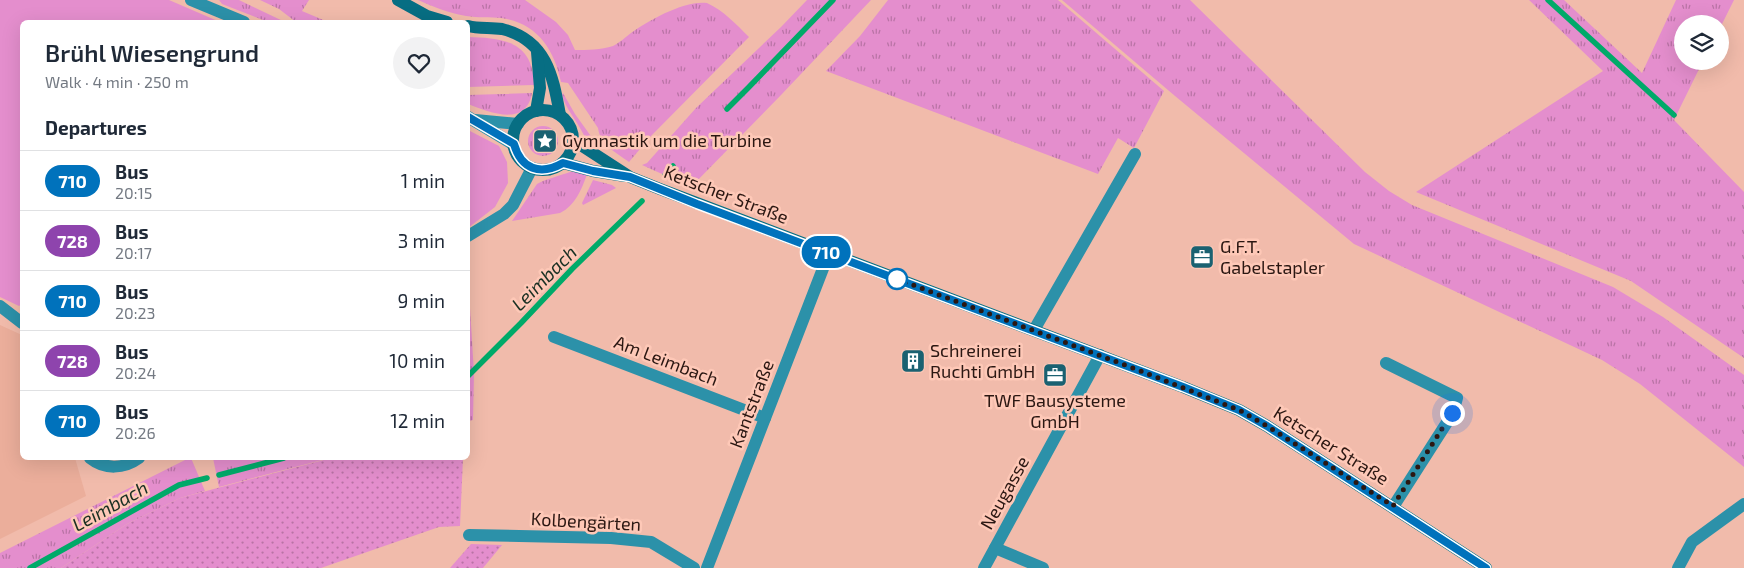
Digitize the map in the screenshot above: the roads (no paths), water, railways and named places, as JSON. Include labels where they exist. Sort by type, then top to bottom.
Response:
[{"type":"main road","points":[[398,0],[427,16],[440,20]]},
{"type":"main road","points":[[470,26],[499,29],[516,33],[524,38],[545,60],[551,71],[560,115]]},
{"type":"main road","points":[[536,111],[540,88],[537,52]]},
{"type":"main road","points":[[544,110],[560,115],[572,131],[573,140],[570,153],[563,163],[553,168],[543,170],[532,168],[520,158],[514,144],[513,137],[518,124],[526,116],[536,111],[544,110]]},
{"type":"main road","name":"Ketscher Straße","points":[[573,140],[630,177],[646,184],[1100,355],[1239,410],[1393,506],[1486,568]]},
{"type":"main road","name":"Ketscher Straße","points":[[563,163],[593,171],[630,177]]},
{"type":"street","points":[[191,0],[239,20]]},
{"type":"street","points":[[471,118],[518,124]]},
{"type":"street","points":[[471,118],[514,144]]},
{"type":"street","points":[[1034,330],[1135,154]]},
{"type":"street","points":[[470,235],[504,214],[513,205],[532,168]]},
{"type":"street","name":"Kantstraße","points":[[707,568],[829,253]]},
{"type":"street","points":[[0,306],[20,321]]},
{"type":"street","name":"Am Leimbach","points":[[554,336],[765,418]]},
{"type":"street","name":"Neugasse","points":[[984,568],[1100,355]]},
{"type":"street","points":[[1386,363],[1457,398],[1452,413],[1393,506]]},
{"type":"street","points":[[93,460],[115,468],[131,464],[136,460]]},
{"type":"street","points":[[1678,568],[1692,542],[1744,504]]},
{"type":"street","name":"Kolbengärten","points":[[469,535],[610,538],[651,542],[694,568]]},
{"type":"street","points":[[995,548],[1043,568]]},
{"type":"waterway","name":"Leimbach","points":[[727,109],[833,0]]},
{"type":"waterway","points":[[1548,0],[1674,115]]},
{"type":"waterway","name":"Leimbach","points":[[665,175],[673,166]]},
{"type":"waterway","name":"Leimbach","points":[[470,374],[572,269],[642,201]]},
{"type":"waterway","name":"Leimbach","points":[[219,475],[276,460]]},
{"type":"waterway","name":"Leimbach","points":[[30,568],[179,485],[207,478]]},
{"type":"place","name":"Gymnastik um die Turbine","points":[[545,141]]},
{"type":"place","name":"G.F.T. Gabelstapler","points":[[1202,257]]},
{"type":"place","name":"Schreinerei Ruchti GmbH","points":[[913,361]]},
{"type":"place","name":"TWF Bausysteme GmbH","points":[[1055,375]]}]
